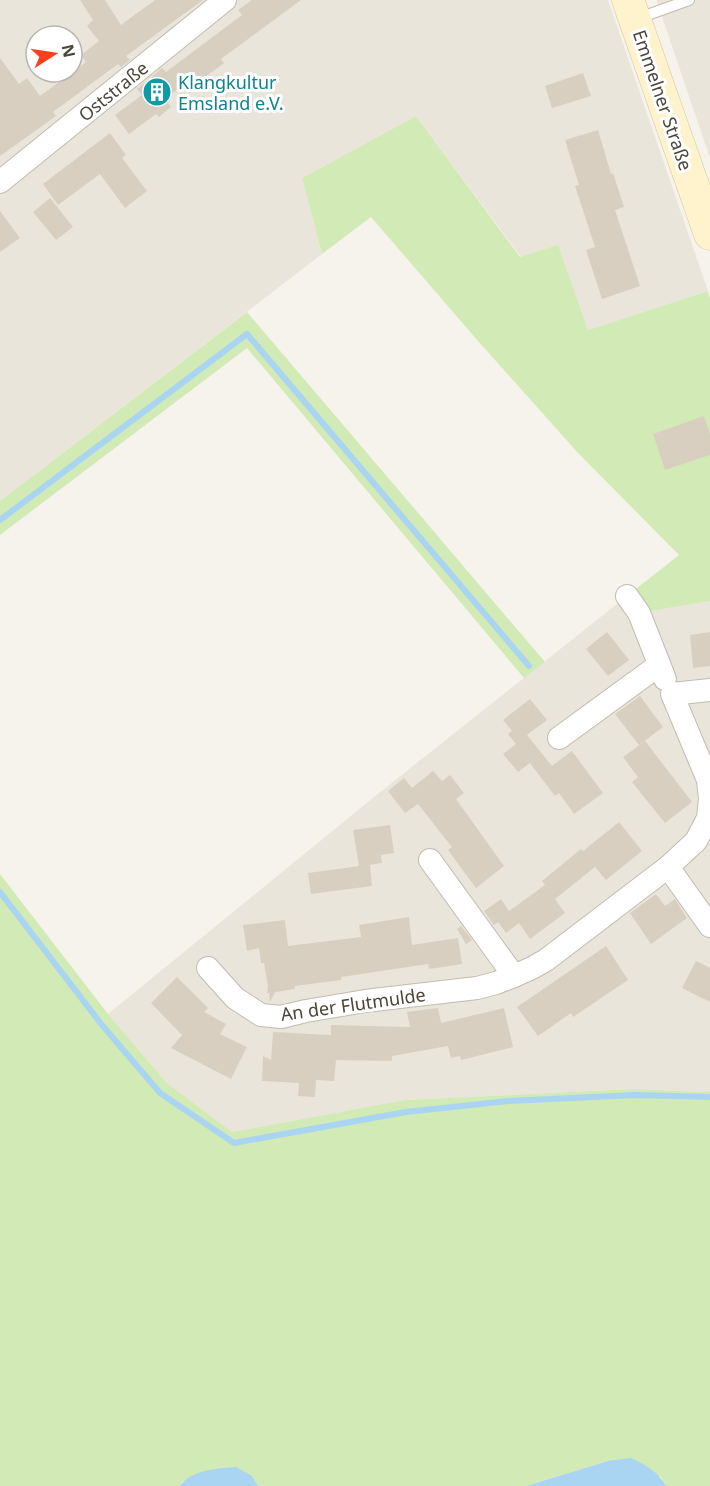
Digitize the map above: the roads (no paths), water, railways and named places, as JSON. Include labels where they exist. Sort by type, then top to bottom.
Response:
[{"type":"street","name":"Oststraße","points":[[0,182],[225,0]]},
{"type":"street","name":"Emmelner Straße","points":[[631,10],[710,234]]},
{"type":"street","name":"An der Flutmulde","points":[[207,968],[235,998],[261,1015],[281,1017],[365,1001],[477,988],[514,976],[546,960],[668,867],[696,841],[708,819],[710,799],[708,780],[639,613],[627,596]]},
{"type":"street","points":[[559,738],[659,665]]},
{"type":"street","points":[[672,694],[710,690]]},
{"type":"street","points":[[430,860],[514,976]]},
{"type":"street","points":[[668,867],[710,926]]},
{"type":"lane","points":[[631,10],[689,0]]},
{"type":"water","points":[[631,1458],[651,1469],[666,1486],[526,1486],[608,1461]]},
{"type":"water","points":[[236,1467],[252,1476],[258,1486],[180,1486],[198,1473]]},
{"type":"waterway","points":[[0,520],[247,334],[529,666]]},
{"type":"waterway","points":[[0,892],[102,1025],[160,1093],[234,1143],[406,1112],[508,1101],[635,1095],[710,1097]]},
{"type":"place","name":"Klangkultur Emsland e.V.","points":[[157,92]]}]
